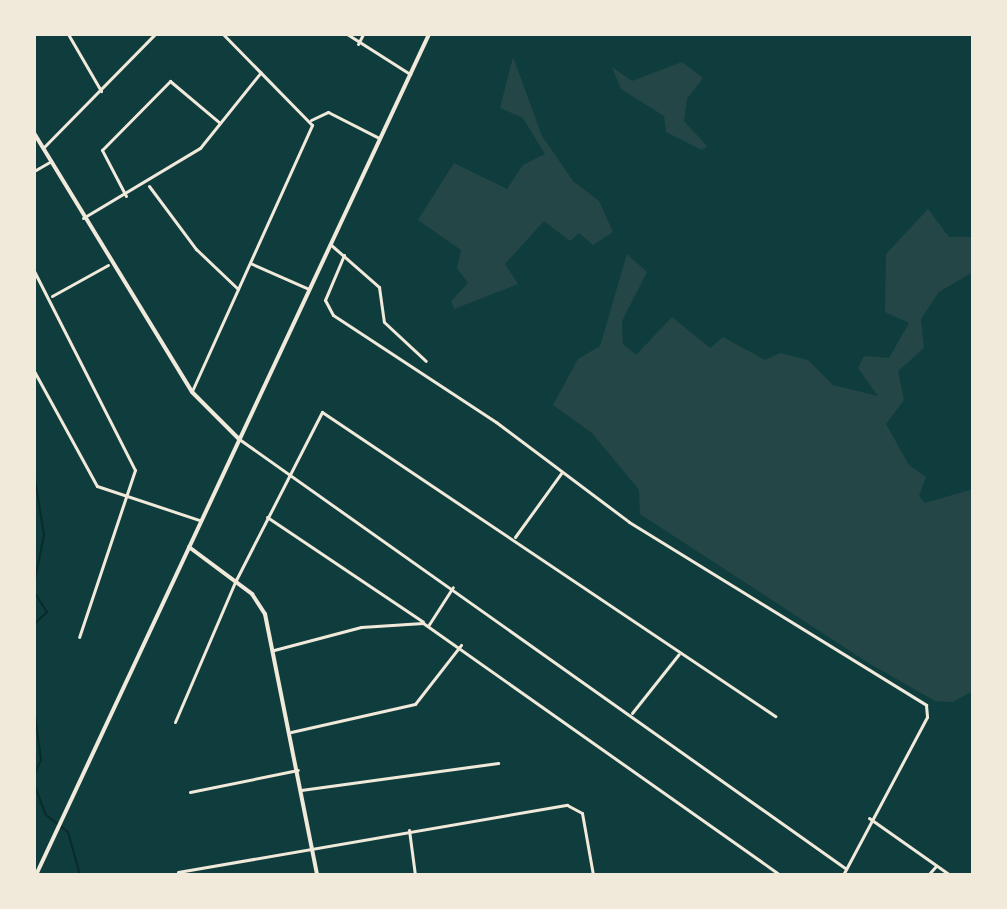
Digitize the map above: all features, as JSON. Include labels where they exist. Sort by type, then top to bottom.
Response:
[{"type":"street","points":[[68,34],[101,91]]},
{"type":"street","points":[[43,148],[155,34]]},
{"type":"street","points":[[223,34],[311,120]]},
{"type":"street","points":[[347,34],[358,44],[410,74]]},
{"type":"street","points":[[358,44],[363,34]]},
{"type":"street","points":[[36,875],[199,520],[429,34]]},
{"type":"street","points":[[83,218],[149,185],[200,148],[261,72]]},
{"type":"street","points":[[126,196],[102,150],[170,81],[220,123]]},
{"type":"street","points":[[192,392],[311,120],[328,112],[379,138]]},
{"type":"street","points":[[34,133],[108,265],[192,392],[239,439],[632,713],[845,868]]},
{"type":"street","points":[[34,171],[51,161]]},
{"type":"street","points":[[149,185],[196,249],[238,289]]},
{"type":"street","points":[[330,244],[379,287],[390,331],[426,361]]},
{"type":"street","points":[[344,255],[325,300],[333,315],[714,577],[926,705],[927,717],[869,818],[843,875]]},
{"type":"street","points":[[250,263],[310,289]]},
{"type":"street","points":[[51,297],[108,265]]},
{"type":"street","points":[[34,271],[51,297],[135,470],[130,497],[79,637]]},
{"type":"street","points":[[34,371],[97,486],[199,520]]},
{"type":"street","points":[[175,722],[236,580],[288,473],[317,415],[329,414],[515,537],[679,654],[775,716]]},
{"type":"street","points":[[515,537],[562,472]]},
{"type":"street","points":[[267,517],[423,623],[461,645],[780,875]]},
{"type":"street","points":[[189,547],[236,580],[259,603],[274,650],[317,875]]},
{"type":"street","points":[[428,626],[453,587]]},
{"type":"street","points":[[274,650],[361,627],[423,623]]},
{"type":"street","points":[[291,732],[419,702],[461,645]]},
{"type":"street","points":[[632,713],[679,654]]},
{"type":"street","points":[[301,790],[498,763]]},
{"type":"street","points":[[190,792],[298,770]]},
{"type":"street","points":[[178,872],[409,830],[574,807],[584,820],[593,875]]},
{"type":"street","points":[[869,818],[950,875]]},
{"type":"street","points":[[409,830],[415,875]]},
{"type":"street","points":[[928,875],[937,865]]},
{"type":"shaded area","points":[[513,57],[542,136],[573,181],[599,201],[613,232],[593,245],[579,233],[570,241],[544,221],[505,264],[518,284],[454,309],[451,301],[468,283],[457,268],[461,250],[418,220],[454,163],[507,189],[523,165],[545,154],[523,118],[500,108]]},
{"type":"shaded area","points":[[682,62],[703,78],[687,99],[684,121],[707,146],[702,150],[666,132],[664,116],[621,89],[612,67],[632,81]]},
{"type":"shaded area","points":[[928,209],[949,237],[973,237],[973,272],[939,292],[921,319],[924,348],[898,371],[904,400],[886,424],[909,465],[926,477],[919,496],[925,503],[973,489],[973,691],[953,702],[935,701],[867,662],[640,514],[639,490],[592,433],[553,405],[578,359],[600,346],[627,254],[647,272],[622,321],[623,344],[636,355],[672,317],[710,348],[723,337],[765,360],[780,353],[808,360],[833,385],[878,396],[858,368],[864,356],[889,358],[909,323],[885,312],[886,254]]},
{"type":"waterway","points":[[34,473],[44,535],[34,584]]},
{"type":"waterway","points":[[34,592],[47,612],[34,624]]},
{"type":"waterway","points":[[34,708],[41,760],[34,775]]},
{"type":"waterway","points":[[34,784],[46,815],[68,832],[80,875]]}]
